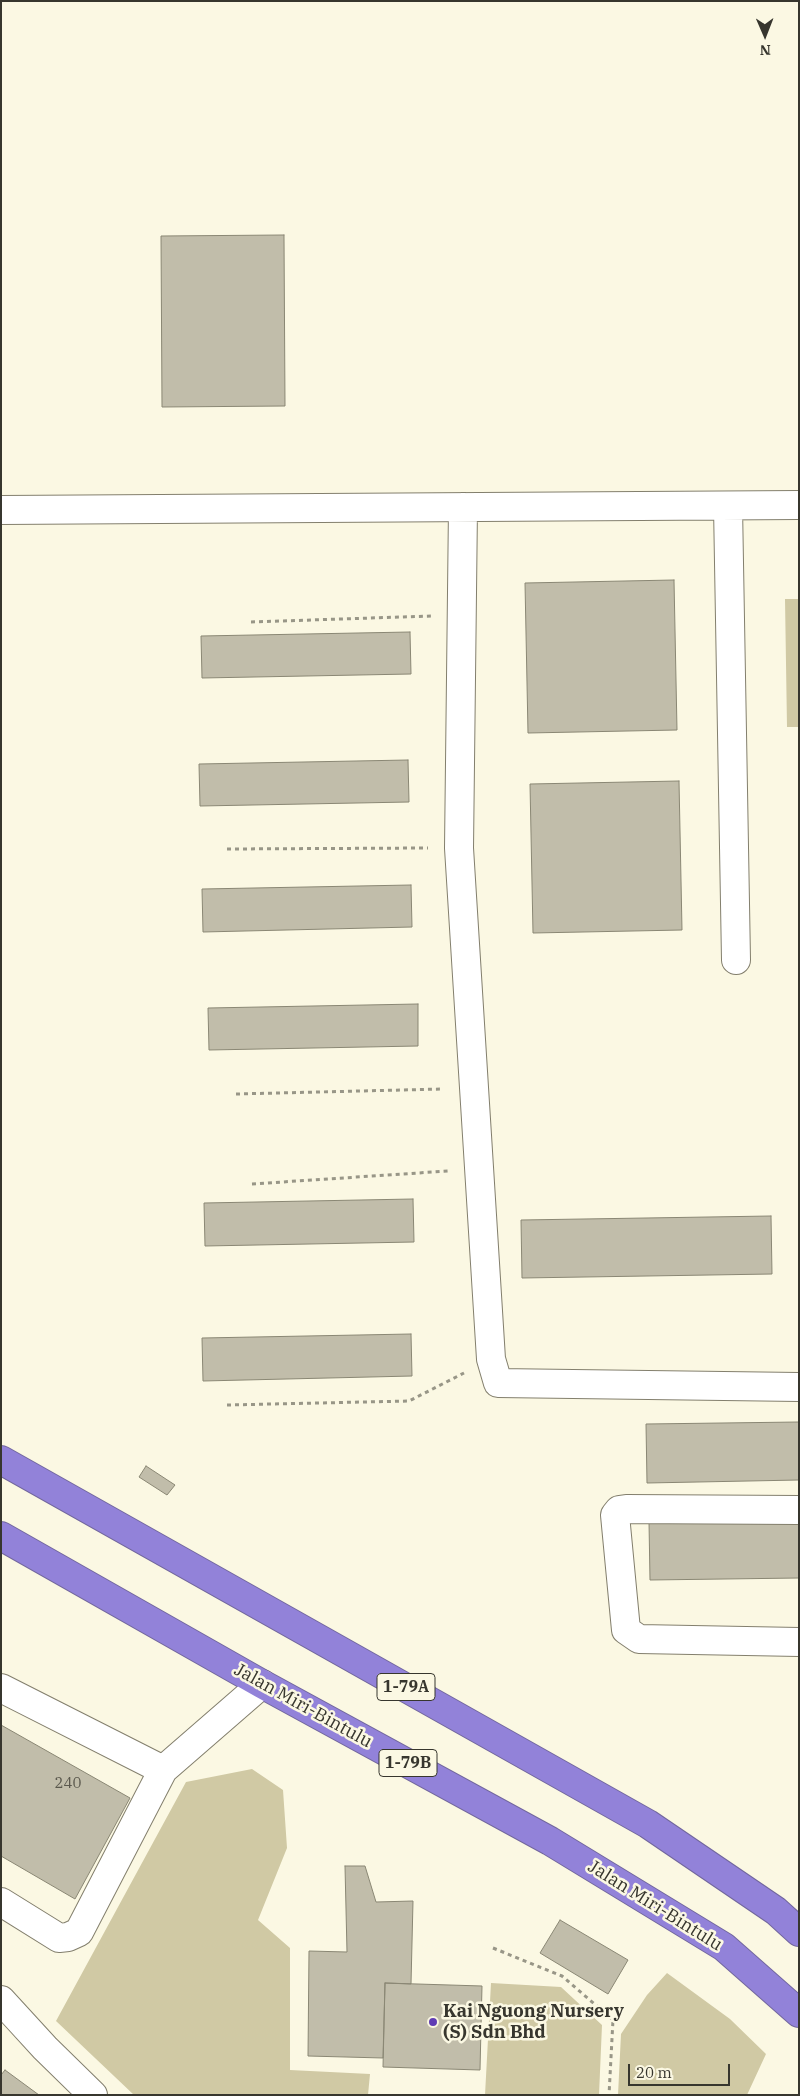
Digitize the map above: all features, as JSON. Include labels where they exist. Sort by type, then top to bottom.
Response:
[{"type":"highway","name":"1-79A","points":[[1,1460],[648,1824],[776,1912],[799,1932]]},
{"type":"highway","name":"Jalan Miri-Bintulu","points":[[1,1536],[262,1684],[550,1841],[724,1948],[799,2014]]},
{"type":"street","points":[[1,510],[799,505]]},
{"type":"street","points":[[728,506],[736,960]]},
{"type":"street","points":[[463,507],[459,848],[491,1359],[498,1383],[799,1387]]},
{"type":"street","points":[[799,1510],[626,1509],[619,1510],[615,1515],[626,1630],[639,1639],[799,1642]]},
{"type":"street","points":[[1,1902],[59,1938],[68,1937],[79,1932],[163,1770],[262,1684]]},
{"type":"street","points":[[1,1688],[163,1770]]},
{"type":"street","points":[[1,2000],[45,2048],[93,2095]]},
{"type":"path","points":[[250,622],[461,616]]},
{"type":"path","points":[[227,849],[459,848]]},
{"type":"path","points":[[236,1094],[474,1088]]},
{"type":"path","points":[[252,1184],[479,1169]]},
{"type":"path","points":[[227,1405],[408,1401],[491,1359]]},
{"type":"path","points":[[492,1948],[562,1976],[613,2020],[609,2095]]},
{"type":"shaded area","points":[[785,599],[799,599],[799,727],[787,727]]},
{"type":"shaded area","points":[[252,1769],[283,1790],[287,1848],[258,1920],[290,1948],[290,2070],[370,2074],[368,2095],[134,2095],[56,2021],[186,1782]]},
{"type":"shaded area","points":[[667,1973],[730,2019],[766,2054],[747,2095],[618,2095],[621,2034],[647,1995]]},
{"type":"shaded area","points":[[491,1983],[561,1987],[602,2025],[599,2095],[485,2095]]},
{"type":"building","points":[[284,235],[285,406],[162,407],[161,236]]},
{"type":"building","points":[[674,580],[677,730],[528,733],[525,583]]},
{"type":"building","points":[[410,632],[411,674],[202,678],[201,636]]},
{"type":"building","points":[[408,760],[409,802],[200,806],[199,764]]},
{"type":"building","points":[[679,781],[682,930],[533,933],[530,784]]},
{"type":"building","points":[[411,885],[412,927],[203,932],[202,889]]},
{"type":"building","points":[[418,1004],[418,1046],[209,1050],[208,1008]]},
{"type":"building","points":[[413,1199],[414,1242],[205,1246],[204,1203]]},
{"type":"building","points":[[771,1216],[772,1274],[522,1278],[521,1220]]},
{"type":"building","points":[[411,1334],[412,1376],[203,1381],[202,1338]]},
{"type":"building","points":[[799,1422],[799,1480],[647,1483],[646,1424]]},
{"type":"building","points":[[146,1466],[175,1485],[167,1495],[139,1477]]},
{"type":"building","points":[[799,1519],[799,1578],[650,1580],[649,1522]]},
{"type":"building","points":[[1,1725],[130,1798],[75,1899],[1,1856]]},
{"type":"building","points":[[345,1866],[365,1866],[376,1902],[413,1901],[411,1984],[385,1983],[383,2058],[308,2056],[309,1951],[347,1952]]},
{"type":"building","points":[[560,1920],[628,1960],[608,1994],[540,1953]]},
{"type":"building","name":"Kai Nguong Nursery (S) Sdn Bhd","points":[[385,1983],[482,1986],[480,2070],[383,2067]]},
{"type":"building","points":[[5,2070],[39,2095],[1,2095],[1,2075]]},
{"type":"place","name":"Kai Nguong Nursery (S) Sdn Bhd","points":[[433,2022]]}]
